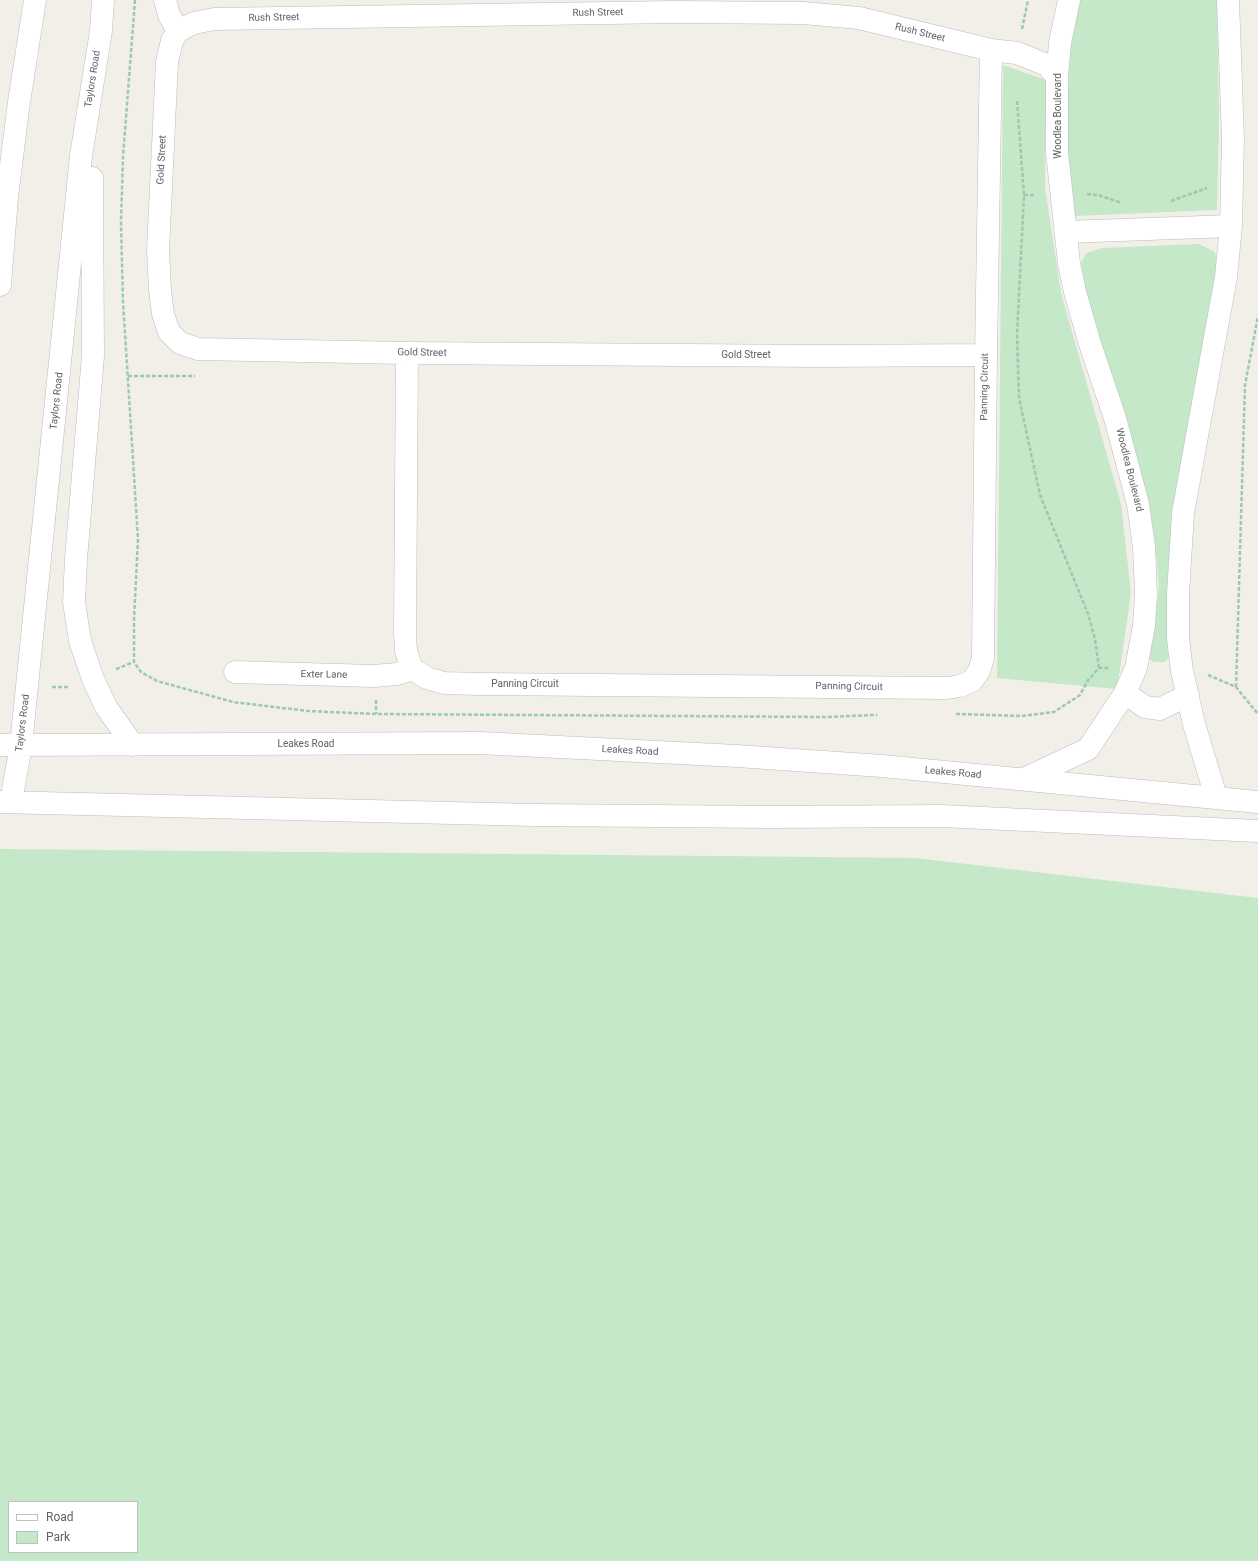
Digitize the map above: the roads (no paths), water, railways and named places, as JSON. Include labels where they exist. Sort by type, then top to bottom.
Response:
[{"type":"street","points":[[0,285],[8,190],[19,102],[35,0]]},
{"type":"street","name":"Taylors Road","points":[[6,802],[10,745],[81,156],[101,31],[103,0]]},
{"type":"street","points":[[165,0],[169,15],[178,31]]},
{"type":"street","name":"Woodlea Boulevard","points":[[1023,779],[1088,750],[1125,693],[1136,668],[1144,626],[1146,594],[1143,540],[1138,504],[1128,460],[1075,292],[1066,232],[1057,152],[1057,77],[1060,43],[1069,0]]},
{"type":"street","points":[[1216,797],[1194,724],[1182,671],[1178,640],[1178,587],[1183,513],[1226,277],[1231,226],[1233,139],[1228,0]]},
{"type":"street","name":"Rush Street","points":[[178,31],[194,23],[214,19],[674,12],[803,13],[859,18],[991,50],[1017,53],[1046,49],[1060,43]]},
{"type":"street","points":[[101,31],[92,190],[94,356],[76,559],[74,602],[80,641],[93,679],[106,707],[134,745]]},
{"type":"street","name":"Gold Street","points":[[178,31],[172,41],[167,62],[159,222],[160,290],[163,314],[169,332],[180,343],[198,349],[408,353],[820,356],[986,355]]},
{"type":"street","name":"Panning Circuit","points":[[412,669],[427,678],[444,683],[480,684],[947,688],[960,686],[972,681],[979,671],[983,658],[991,50]]},
{"type":"street","name":"Rush Street","points":[[1017,53],[1047,65],[1057,77]]},
{"type":"street","points":[[1066,232],[1231,226]]},
{"type":"street","points":[[408,353],[405,633],[406,651],[412,669]]},
{"type":"street","name":"Exter Lane","points":[[235,672],[374,676],[397,674],[412,669]]},
{"type":"street","points":[[1125,693],[1144,707],[1160,709],[1188,695]]},
{"type":"street","name":"Leakes Road","points":[[10,745],[480,743],[737,756],[882,766],[1258,802]]},
{"type":"street","points":[[6,802],[534,815],[772,817],[941,816],[1258,831]]}]
